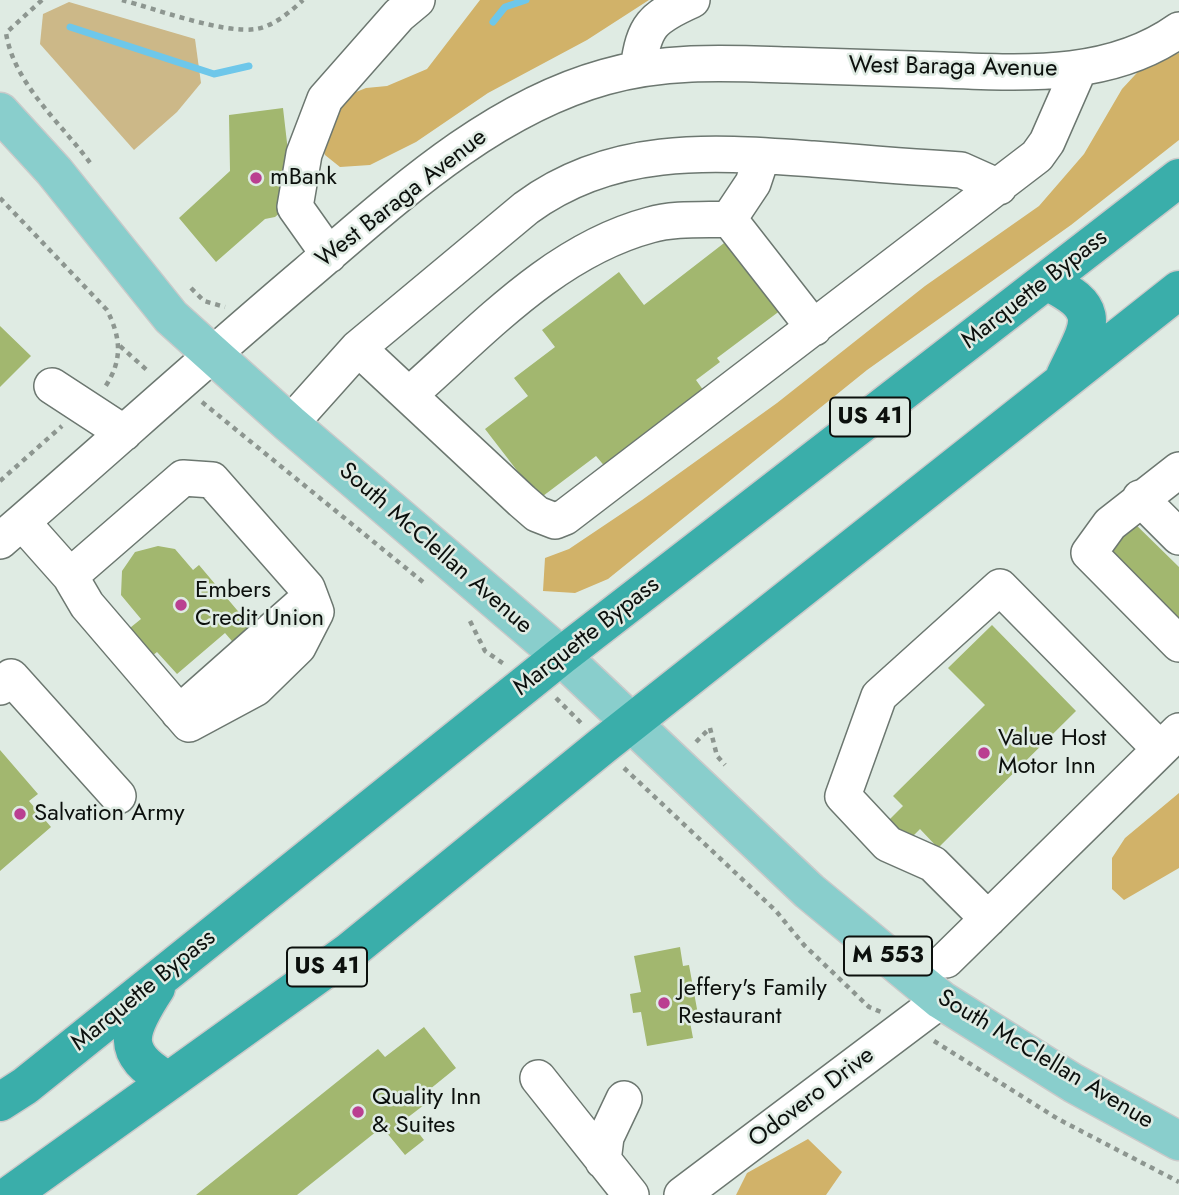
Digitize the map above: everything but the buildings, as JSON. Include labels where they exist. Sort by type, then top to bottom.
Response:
[{"type":"highway","name":"Marquette Bypass","points":[[0,1102],[25,1086],[561,656],[1179,178]]},
{"type":"highway","points":[[1046,281],[1073,294],[1084,304],[1087,319],[1086,331],[1060,384]]},
{"type":"highway","name":"US 41","points":[[10,1195],[349,952],[1179,290]]},
{"type":"highway","points":[[167,972],[136,1019],[131,1039],[135,1054],[147,1069],[169,1081]]},
{"type":"main road","name":"South McClellan Avenue","points":[[0,112],[71,191],[171,317],[290,424],[561,656],[810,891],[942,1000],[1073,1083],[1179,1141]]},
{"type":"street","points":[[328,255],[295,207],[304,154],[325,99],[399,15],[417,0]]},
{"type":"street","points":[[638,69],[643,37],[663,13],[692,0]]},
{"type":"street","name":"West Baraga Avenue","points":[[11,532],[253,318],[419,180],[503,122],[603,77],[638,69],[700,62],[1000,72],[1079,69],[1143,52],[1179,30]]},
{"type":"street","points":[[358,348],[537,514],[555,521],[565,517],[1037,156],[1047,142],[1079,69]]},
{"type":"street","points":[[290,424],[358,348],[526,208],[567,182],[591,172],[694,152],[961,170],[999,187]]},
{"type":"street","points":[[729,219],[753,183],[762,156]]},
{"type":"street","points":[[729,219],[814,328]]},
{"type":"street","points":[[409,395],[550,273],[585,250],[653,224],[729,219]]},
{"type":"street","points":[[52,386],[124,433]]},
{"type":"street","points":[[1179,470],[1110,524],[1089,553],[1179,644]]},
{"type":"street","points":[[11,532],[70,576],[87,605],[189,724],[257,688],[298,647],[316,612],[307,588],[212,480],[183,478],[70,576]]},
{"type":"street","points":[[1140,498],[1179,537]]},
{"type":"street","points":[[946,960],[988,919],[1170,740],[1000,587],[879,696],[843,796],[888,844],[933,864],[988,919]]},
{"type":"street","points":[[0,687],[11,677],[118,796]]},
{"type":"street","name":"Odovero Drive","points":[[682,1195],[942,1000]]},
{"type":"street","points":[[538,1078],[631,1195]]},
{"type":"street","points":[[603,1161],[606,1137],[624,1099]]},
{"type":"path","points":[[43,0],[6,33],[10,57],[92,165]]},
{"type":"path","points":[[122,0],[236,30],[259,29],[283,18],[303,0]]},
{"type":"path","points":[[0,198],[107,310],[117,330],[120,346],[107,386],[0,481]]},
{"type":"path","points":[[188,286],[204,301],[220,307],[238,307],[253,318]]},
{"type":"path","points":[[120,346],[153,376]]},
{"type":"path","points":[[212,409],[426,585]]},
{"type":"path","points":[[469,620],[481,638],[485,651]]},
{"type":"path","points":[[552,694],[592,734]]},
{"type":"path","points":[[710,728],[717,757],[726,766]]},
{"type":"path","points":[[647,793],[776,911],[804,945],[870,1007]]},
{"type":"path","points":[[937,1044],[1058,1119],[1179,1182]]},
{"type":"shaded area","points":[[480,0],[649,0],[587,40],[488,93],[416,142],[370,165],[340,167],[325,155],[321,144],[333,111],[351,94],[366,88],[387,86],[427,69]]},
{"type":"shaded area","points":[[69,2],[195,39],[201,83],[177,112],[134,150],[40,44],[43,14]]},
{"type":"shaded area","points":[[1179,53],[1179,140],[1071,225],[867,370],[608,579],[575,593],[543,591],[545,558],[569,549],[642,500],[777,403],[925,286],[1039,206],[1084,154],[1122,89],[1147,62]]},
{"type":"shaded area","points":[[1179,793],[1179,868],[1124,900],[1112,889],[1112,858],[1125,838]]},
{"type":"shaded area","points":[[808,1139],[842,1172],[826,1195],[736,1195],[747,1173]]},
{"type":"waterway","points":[[493,22],[505,7],[526,0]]},
{"type":"waterway","points":[[70,27],[214,74],[249,66]]},
{"type":"place","name":"mBank","points":[[256,178]]},
{"type":"place","name":"Embers Credit Union","points":[[181,605]]},
{"type":"place","name":"Value Host Motor Inn","points":[[984,753]]},
{"type":"place","name":"Salvation Army","points":[[20,814]]},
{"type":"place","name":"Jeffery's Family Restaurant","points":[[664,1003]]},
{"type":"place","name":"Quality Inn & Suites","points":[[358,1112]]}]
